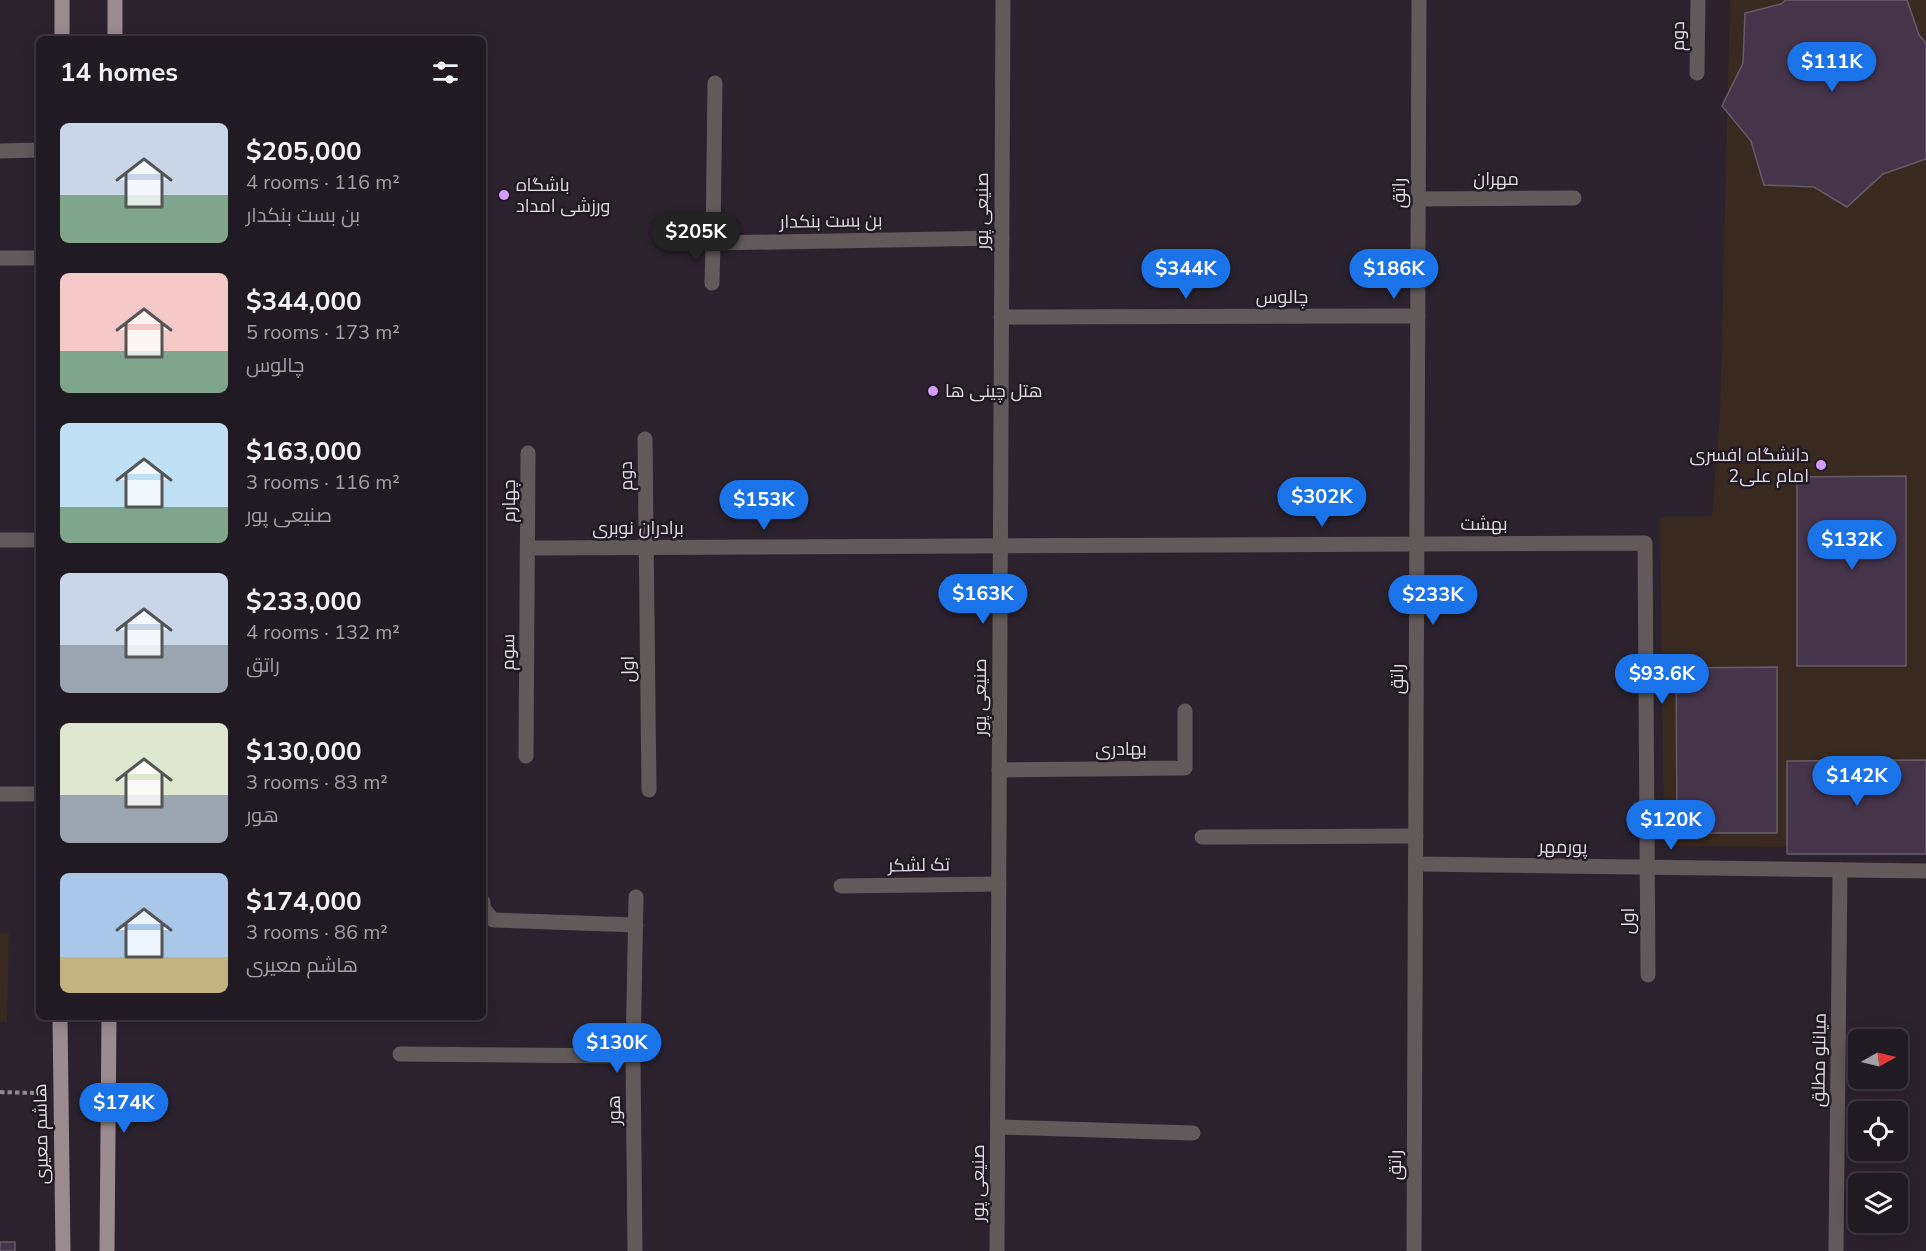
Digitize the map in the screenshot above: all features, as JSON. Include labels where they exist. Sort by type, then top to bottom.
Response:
[{"type":"main road","points":[[62,0],[62,36]]},
{"type":"main road","points":[[115,0],[115,36]]},
{"type":"main road","name":"هاشم معیری","points":[[60,1020],[63,1251]]},
{"type":"main road","points":[[106,1251],[109,1020]]},
{"type":"street","name":"صنیعی پور","points":[[997,1251],[1003,0]]},
{"type":"street","name":"راتق","points":[[1414,1251],[1419,0]]},
{"type":"street","name":"دوم","points":[[1697,73],[1698,0]]},
{"type":"street","points":[[712,283],[715,83]]},
{"type":"street","points":[[0,151],[36,150]]},
{"type":"street","name":"مهران","points":[[1419,199],[1574,198]]},
{"type":"street","name":"بن بست بنکدار","points":[[713,243],[1002,238]]},
{"type":"street","points":[[0,258],[36,258]]},
{"type":"street","name":"چالوس","points":[[1001,317],[1418,316]]},
{"type":"street","name":"دوم","points":[[645,439],[646,548]]},
{"type":"street","name":"چهارم","points":[[528,453],[528,548]]},
{"type":"street","points":[[0,540],[36,540]]},
{"type":"street","name":"بهشت","points":[[1000,546],[1644,543],[1647,867]]},
{"type":"street","name":"برادران نوبری","points":[[528,548],[1000,546]]},
{"type":"street","name":"سوم","points":[[526,756],[528,548]]},
{"type":"street","name":"اول","points":[[646,548],[649,790]]},
{"type":"street","name":"بهادری","points":[[999,770],[1185,768],[1185,711]]},
{"type":"street","points":[[0,794],[36,794]]},
{"type":"street","points":[[1202,837],[1416,836]]},
{"type":"street","name":"پورمهر","points":[[1416,864],[1926,870]]},
{"type":"street","name":"اول","points":[[1647,867],[1648,975]]},
{"type":"street","name":"میانلو مطلق","points":[[1836,1251],[1840,870]]},
{"type":"street","name":"تک لشکر","points":[[841,886],[999,884]]},
{"type":"street","name":"هور","points":[[635,1251],[633,1056],[636,897]]},
{"type":"street","points":[[486,912],[493,920],[636,925]]},
{"type":"street","points":[[400,1054],[633,1056]]},
{"type":"street","points":[[998,1127],[1193,1133]]},
{"type":"path","points":[[0,1092],[60,1093]]},
{"type":"shaded area","name":"دانشگاه افسری امام علی2","points":[[1730,0],[1926,0],[1926,848],[1664,846],[1660,517],[1712,516],[1720,414]]},
{"type":"shaded area","points":[[0,933],[9,934],[7,1022],[0,1022]]},
{"type":"building","points":[[1786,0],[1907,0],[1919,35],[1926,43],[1926,159],[1883,174],[1847,207],[1814,187],[1764,185],[1751,141],[1722,106],[1743,63],[1745,13],[1781,4]]},
{"type":"building","points":[[1906,476],[1906,666],[1797,666],[1797,477]]},
{"type":"building","points":[[1777,667],[1777,833],[1677,833],[1676,668]]},
{"type":"building","points":[[1926,760],[1926,854],[1787,854],[1787,761]]},
{"type":"building","points":[[0,1242],[15,1242],[15,1251],[0,1251]]},
{"type":"place","name":"باشگاه ورزشی امداد","points":[[504,195]]},
{"type":"place","name":"هتل چینی ها","points":[[933,391]]},
{"type":"place","name":"دانشگاه افسری امام علی2","points":[[1821,465]]}]
